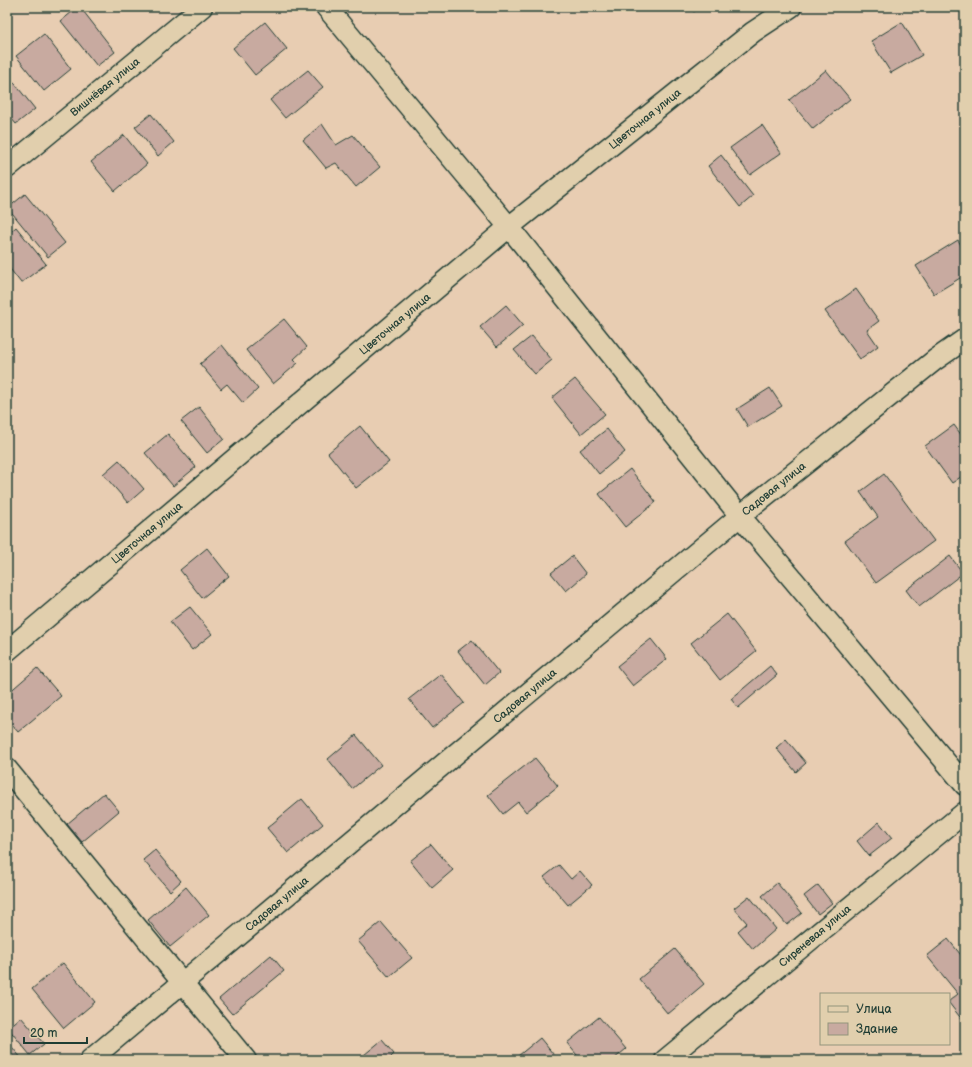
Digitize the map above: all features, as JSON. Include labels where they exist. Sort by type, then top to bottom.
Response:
[{"type":"street","name":"Вишнёвая улица","points":[[7,168],[202,7]]},
{"type":"street","points":[[326,7],[509,227],[740,516],[965,785]]},
{"type":"street","name":"Цветочная улица","points":[[7,651],[509,227],[753,32],[791,7]]},
{"type":"street","name":"Садовая улица","points":[[90,1060],[740,516],[936,360],[965,339]]},
{"type":"street","points":[[7,769],[246,1060]]},
{"type":"street","name":"Сиреневая улица","points":[[665,1060],[965,812]]},
{"type":"building","points":[[80,7],[115,52],[97,66],[61,21]]},
{"type":"building","points":[[690,7],[699,7],[694,12]]},
{"type":"building","points":[[265,22],[287,49],[255,75],[233,48]]},
{"type":"building","points":[[902,22],[922,55],[891,73],[871,41]]},
{"type":"building","points":[[44,34],[71,69],[44,91],[16,56]]},
{"type":"building","points":[[308,70],[323,87],[285,118],[270,100]]},
{"type":"building","points":[[826,70],[850,99],[813,129],[789,100]]},
{"type":"building","points":[[7,74],[35,109],[16,124],[7,113]]},
{"type":"building","points":[[151,114],[174,142],[158,156],[135,127]]},
{"type":"building","points":[[322,124],[336,145],[353,135],[380,167],[356,187],[336,163],[326,168],[303,140]]},
{"type":"building","points":[[762,125],[781,153],[750,175],[730,148]]},
{"type":"building","points":[[124,135],[147,164],[115,191],[91,162]]},
{"type":"building","points":[[721,155],[753,196],[740,207],[708,166]]},
{"type":"building","points":[[25,194],[65,243],[48,257],[8,208]]},
{"type":"building","points":[[16,227],[46,264],[21,283],[7,265],[7,235]]},
{"type":"building","points":[[958,240],[965,252],[965,275],[934,294],[916,266]]},
{"type":"building","points":[[856,289],[879,321],[867,330],[878,346],[860,359],[825,311]]},
{"type":"building","points":[[506,305],[523,325],[497,347],[480,327]]},
{"type":"building","points":[[284,319],[307,347],[294,359],[298,363],[273,384],[246,350]]},
{"type":"building","points":[[532,336],[552,360],[535,374],[514,350]]},
{"type":"building","points":[[222,345],[258,389],[243,403],[227,384],[221,389],[200,364]]},
{"type":"building","points":[[575,379],[605,414],[581,434],[552,398]]},
{"type":"building","points":[[770,388],[782,406],[748,427],[737,409]]},
{"type":"building","points":[[199,407],[224,439],[207,453],[181,421]]},
{"type":"building","points":[[954,425],[965,440],[965,474],[952,483],[925,446]]},
{"type":"building","points":[[360,426],[389,462],[356,488],[328,453]]},
{"type":"building","points":[[607,429],[625,452],[599,474],[580,450]]},
{"type":"building","points":[[168,434],[196,467],[173,486],[145,453]]},
{"type":"building","points":[[119,460],[144,489],[128,503],[103,474]]},
{"type":"building","points":[[630,469],[656,502],[625,527],[599,494]]},
{"type":"building","points":[[884,474],[934,541],[876,583],[845,541],[878,517],[860,492]]},
{"type":"building","points":[[207,548],[229,576],[202,598],[180,570]]},
{"type":"building","points":[[572,556],[586,574],[566,591],[551,573]]},
{"type":"building","points":[[950,556],[963,573],[919,607],[906,590]]},
{"type":"building","points":[[190,607],[212,634],[192,650],[170,622]]},
{"type":"building","points":[[727,614],[756,651],[720,680],[691,643]]},
{"type":"building","points":[[651,639],[667,659],[633,686],[617,666]]},
{"type":"building","points":[[472,640],[499,673],[485,685],[458,651]]},
{"type":"building","points":[[770,666],[777,675],[738,708],[731,699]]},
{"type":"building","points":[[37,668],[61,696],[18,732],[7,719],[7,694]]},
{"type":"building","points":[[441,674],[464,703],[432,728],[409,699]]},
{"type":"building","points":[[356,735],[381,765],[352,789],[328,759]]},
{"type":"building","points":[[786,739],[806,763],[796,772],[776,748]]},
{"type":"building","points":[[535,758],[558,786],[526,812],[518,802],[503,814],[488,795]]},
{"type":"building","points":[[104,793],[119,811],[82,842],[67,824]]},
{"type":"building","points":[[302,799],[323,824],[288,853],[267,828]]},
{"type":"building","points":[[879,822],[892,838],[869,856],[857,841]]},
{"type":"building","points":[[431,844],[453,870],[432,888],[410,861]]},
{"type":"building","points":[[155,850],[181,881],[170,891],[143,860]]},
{"type":"building","points":[[559,865],[571,879],[580,871],[592,885],[568,905],[544,877]]},
{"type":"building","points":[[777,883],[802,913],[787,925],[762,896]]},
{"type":"building","points":[[818,885],[832,903],[818,914],[804,896]]},
{"type":"building","points":[[186,887],[209,915],[170,947],[148,920]]},
{"type":"building","points":[[749,896],[776,929],[753,949],[738,931],[747,923],[734,908]]},
{"type":"building","points":[[381,922],[412,958],[389,977],[358,941]]},
{"type":"building","points":[[948,939],[965,960],[965,1020],[963,1021],[950,1004],[950,1000],[958,994],[927,956]]},
{"type":"building","points":[[675,949],[704,984],[668,1014],[639,979]]},
{"type":"building","points":[[271,955],[284,971],[232,1014],[219,999]]},
{"type":"building","points":[[63,963],[95,1002],[64,1028],[32,989]]},
{"type":"building","points":[[21,1017],[44,1044],[30,1055],[8,1028]]},
{"type":"building","points":[[599,1017],[626,1049],[613,1060],[581,1060],[567,1043]]},
{"type":"building","points":[[540,1038],[558,1060],[521,1060],[518,1056]]},
{"type":"building","points":[[382,1040],[394,1054],[388,1060],[358,1060]]},
{"type":"building","points":[[7,1041],[22,1059],[21,1060],[7,1060]]}]
